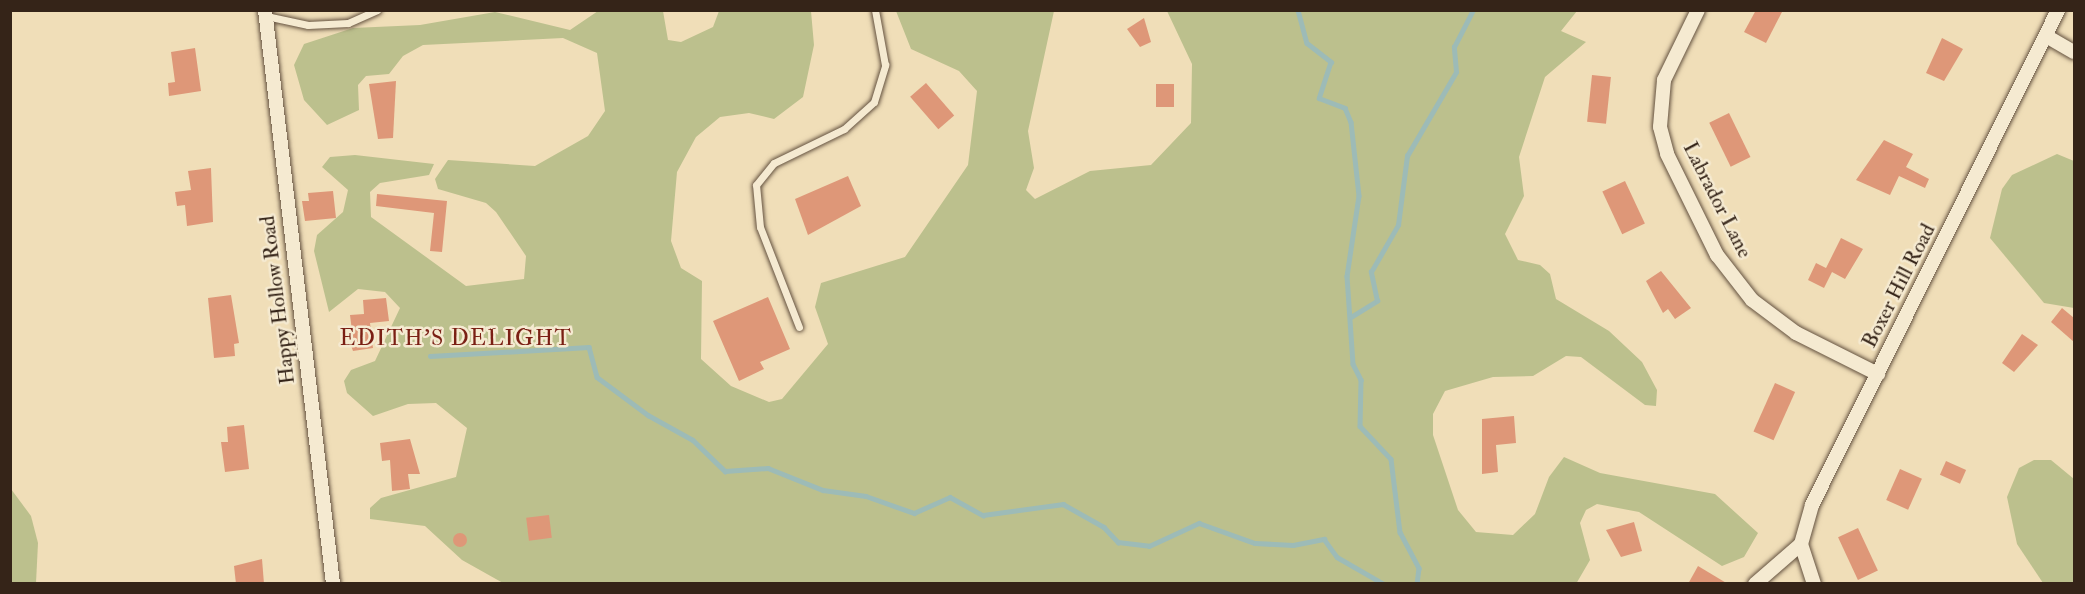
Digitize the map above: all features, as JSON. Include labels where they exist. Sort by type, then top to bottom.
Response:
[{"type":"street","name":"Labrador Lane","points":[[1698,10],[1672,60],[1659,105],[1660,127],[1677,174],[1717,255],[1752,300],[1796,333],[1878,374]]},
{"type":"street","name":"Boxer Hill Road","points":[[1801,544],[1812,505],[2058,10]]},
{"type":"street","name":"Happy Hollow Road","points":[[266,13],[333,584]]},
{"type":"street","points":[[2046,36],[2074,52]]},
{"type":"street","points":[[1755,584],[1801,544],[1814,584]]},
{"type":"lane","points":[[266,13],[308,25],[348,23],[377,10]]},
{"type":"lane","points":[[799,327],[760,227],[756,185],[768,167],[844,129],[874,102],[885,65],[875,10]]},
{"type":"green space","points":[[598,11],[663,11],[668,40],[681,42],[713,27],[719,11],[811,11],[814,45],[803,97],[774,119],[749,113],[720,117],[696,137],[677,172],[671,241],[681,268],[702,281],[701,359],[731,386],[769,402],[782,399],[828,344],[815,307],[821,283],[905,257],[968,165],[977,91],[959,71],[911,49],[896,11],[1054,11],[1028,131],[1034,168],[1026,190],[1035,199],[1090,171],[1151,165],[1191,123],[1192,64],[1167,11],[1577,11],[1561,31],[1586,42],[1545,77],[1519,157],[1524,196],[1505,234],[1518,260],[1540,265],[1550,274],[1556,299],[1609,331],[1642,362],[1657,390],[1656,406],[1645,405],[1581,357],[1566,356],[1533,376],[1493,377],[1445,391],[1433,414],[1433,435],[1458,510],[1476,532],[1513,535],[1535,514],[1549,477],[1564,457],[1600,473],[1715,494],[1758,533],[1744,557],[1722,566],[1639,512],[1597,504],[1586,510],[1580,523],[1590,560],[1576,584],[503,583],[462,560],[425,526],[370,519],[370,508],[381,498],[456,477],[467,428],[436,403],[408,404],[373,416],[347,393],[344,381],[351,370],[375,361],[400,308],[385,292],[358,289],[329,312],[314,251],[317,235],[343,212],[348,190],[322,167],[330,157],[355,155],[434,164],[429,175],[380,183],[370,192],[371,217],[466,286],[524,279],[526,256],[496,212],[486,203],[438,189],[435,179],[448,160],[535,166],[588,136],[605,111],[597,53],[563,38],[423,45],[403,56],[389,74],[366,76],[358,85],[359,110],[327,125],[304,100],[294,65],[304,44],[353,28],[420,25],[495,12],[570,30]]},
{"type":"green space","points":[[2057,154],[2074,161],[2074,308],[2044,303],[1990,238],[2002,189],[2012,175]]},
{"type":"green space","points":[[2034,460],[2051,460],[2074,479],[2074,583],[2043,583],[2017,544],[2007,497],[2019,468]]},
{"type":"green space","points":[[11,489],[31,516],[38,543],[36,583],[11,583]]},
{"type":"building","points":[[1756,10],[1783,10],[1766,43],[1744,32]]},
{"type":"building","points":[[1144,18],[1151,42],[1140,47],[1127,29]]},
{"type":"building","points":[[1942,38],[1963,49],[1944,81],[1926,73]]},
{"type":"building","points":[[195,48],[201,91],[169,96],[168,83],[175,82],[171,52]]},
{"type":"building","points":[[1592,75],[1611,77],[1606,124],[1587,122]]},
{"type":"building","points":[[396,81],[393,138],[378,139],[369,84]]},
{"type":"building","points":[[926,83],[954,115],[938,129],[910,97]]},
{"type":"building","points":[[1156,84],[1174,84],[1174,107],[1156,107]]},
{"type":"building","points":[[1729,113],[1750,157],[1731,167],[1709,123]]},
{"type":"building","points":[[1884,140],[1913,154],[1906,167],[1929,179],[1925,188],[1899,176],[1890,195],[1856,180]]},
{"type":"building","points":[[211,168],[213,222],[187,226],[185,205],[177,206],[175,192],[191,190],[188,171]]},
{"type":"building","points":[[848,176],[861,206],[808,235],[795,199]]},
{"type":"building","points":[[1625,181],[1645,224],[1622,234],[1602,192]]},
{"type":"building","points":[[333,191],[336,218],[305,221],[302,201],[309,201],[308,193]]},
{"type":"building","points":[[377,194],[447,201],[442,252],[430,251],[434,213],[376,206]]},
{"type":"building","points":[[1841,238],[1863,249],[1845,279],[1832,272],[1824,288],[1808,280],[1816,263],[1826,268]]},
{"type":"building","points":[[1661,271],[1691,308],[1675,319],[1668,309],[1663,313],[1646,281]]},
{"type":"building","points":[[231,295],[239,343],[234,344],[235,356],[214,358],[208,298]]},
{"type":"building","points":[[768,297],[790,349],[760,362],[764,369],[739,381],[713,321]]},
{"type":"building","points":[[386,298],[389,321],[370,323],[373,348],[353,351],[346,332],[352,331],[350,315],[364,314],[363,300]]},
{"type":"building","points":[[2062,308],[2074,318],[2074,342],[2051,322]]},
{"type":"building","points":[[2022,334],[2038,345],[2014,372],[2002,363]]},
{"type":"building","points":[[1775,383],[1795,392],[1774,440],[1753,431]]},
{"type":"building","points":[[1514,416],[1516,443],[1496,445],[1498,472],[1482,474],[1482,419]]},
{"type":"building","points":[[244,425],[249,469],[225,472],[221,442],[228,442],[227,427]]},
{"type":"building","points":[[410,439],[420,474],[408,474],[410,489],[392,491],[390,460],[382,461],[380,443]]},
{"type":"building","points":[[1946,461],[1966,470],[1960,484],[1940,475]]},
{"type":"building","points":[[1900,469],[1922,479],[1908,510],[1886,500]]},
{"type":"building","points":[[549,515],[552,538],[529,541],[526,518]]},
{"type":"building","points":[[1634,522],[1642,551],[1621,557],[1606,530]]},
{"type":"building","points":[[1858,528],[1878,571],[1858,580],[1838,537]]},
{"type":"building","points":[[460,533],[465,535],[467,540],[465,545],[460,547],[455,545],[453,540],[455,535]]},
{"type":"building","points":[[262,559],[264,584],[236,584],[234,566]]},
{"type":"building","points":[[1698,566],[1728,584],[1688,584]]},
{"type":"waterway","points":[[1298,10],[1307,43],[1331,62],[1319,98],[1345,108],[1351,122],[1359,196],[1347,276],[1353,364],[1361,380],[1360,426],[1391,459],[1400,532],[1419,568],[1417,584]]},
{"type":"waterway","points":[[1351,317],[1377,301],[1371,272],[1398,225],[1407,156],[1456,72],[1454,47],[1473,10]]},
{"type":"waterway","points":[[430,356],[589,347],[597,377],[648,415],[693,440],[725,471],[768,468],[823,490],[866,496],[914,513],[950,497],[983,515],[1063,504],[1104,527],[1118,542],[1149,546],[1199,523],[1255,543],[1293,545],[1324,539],[1337,557],[1384,584]]},
{"type":"district","name":"EDITH'S DELIGHT","points":[[456,339]]}]
